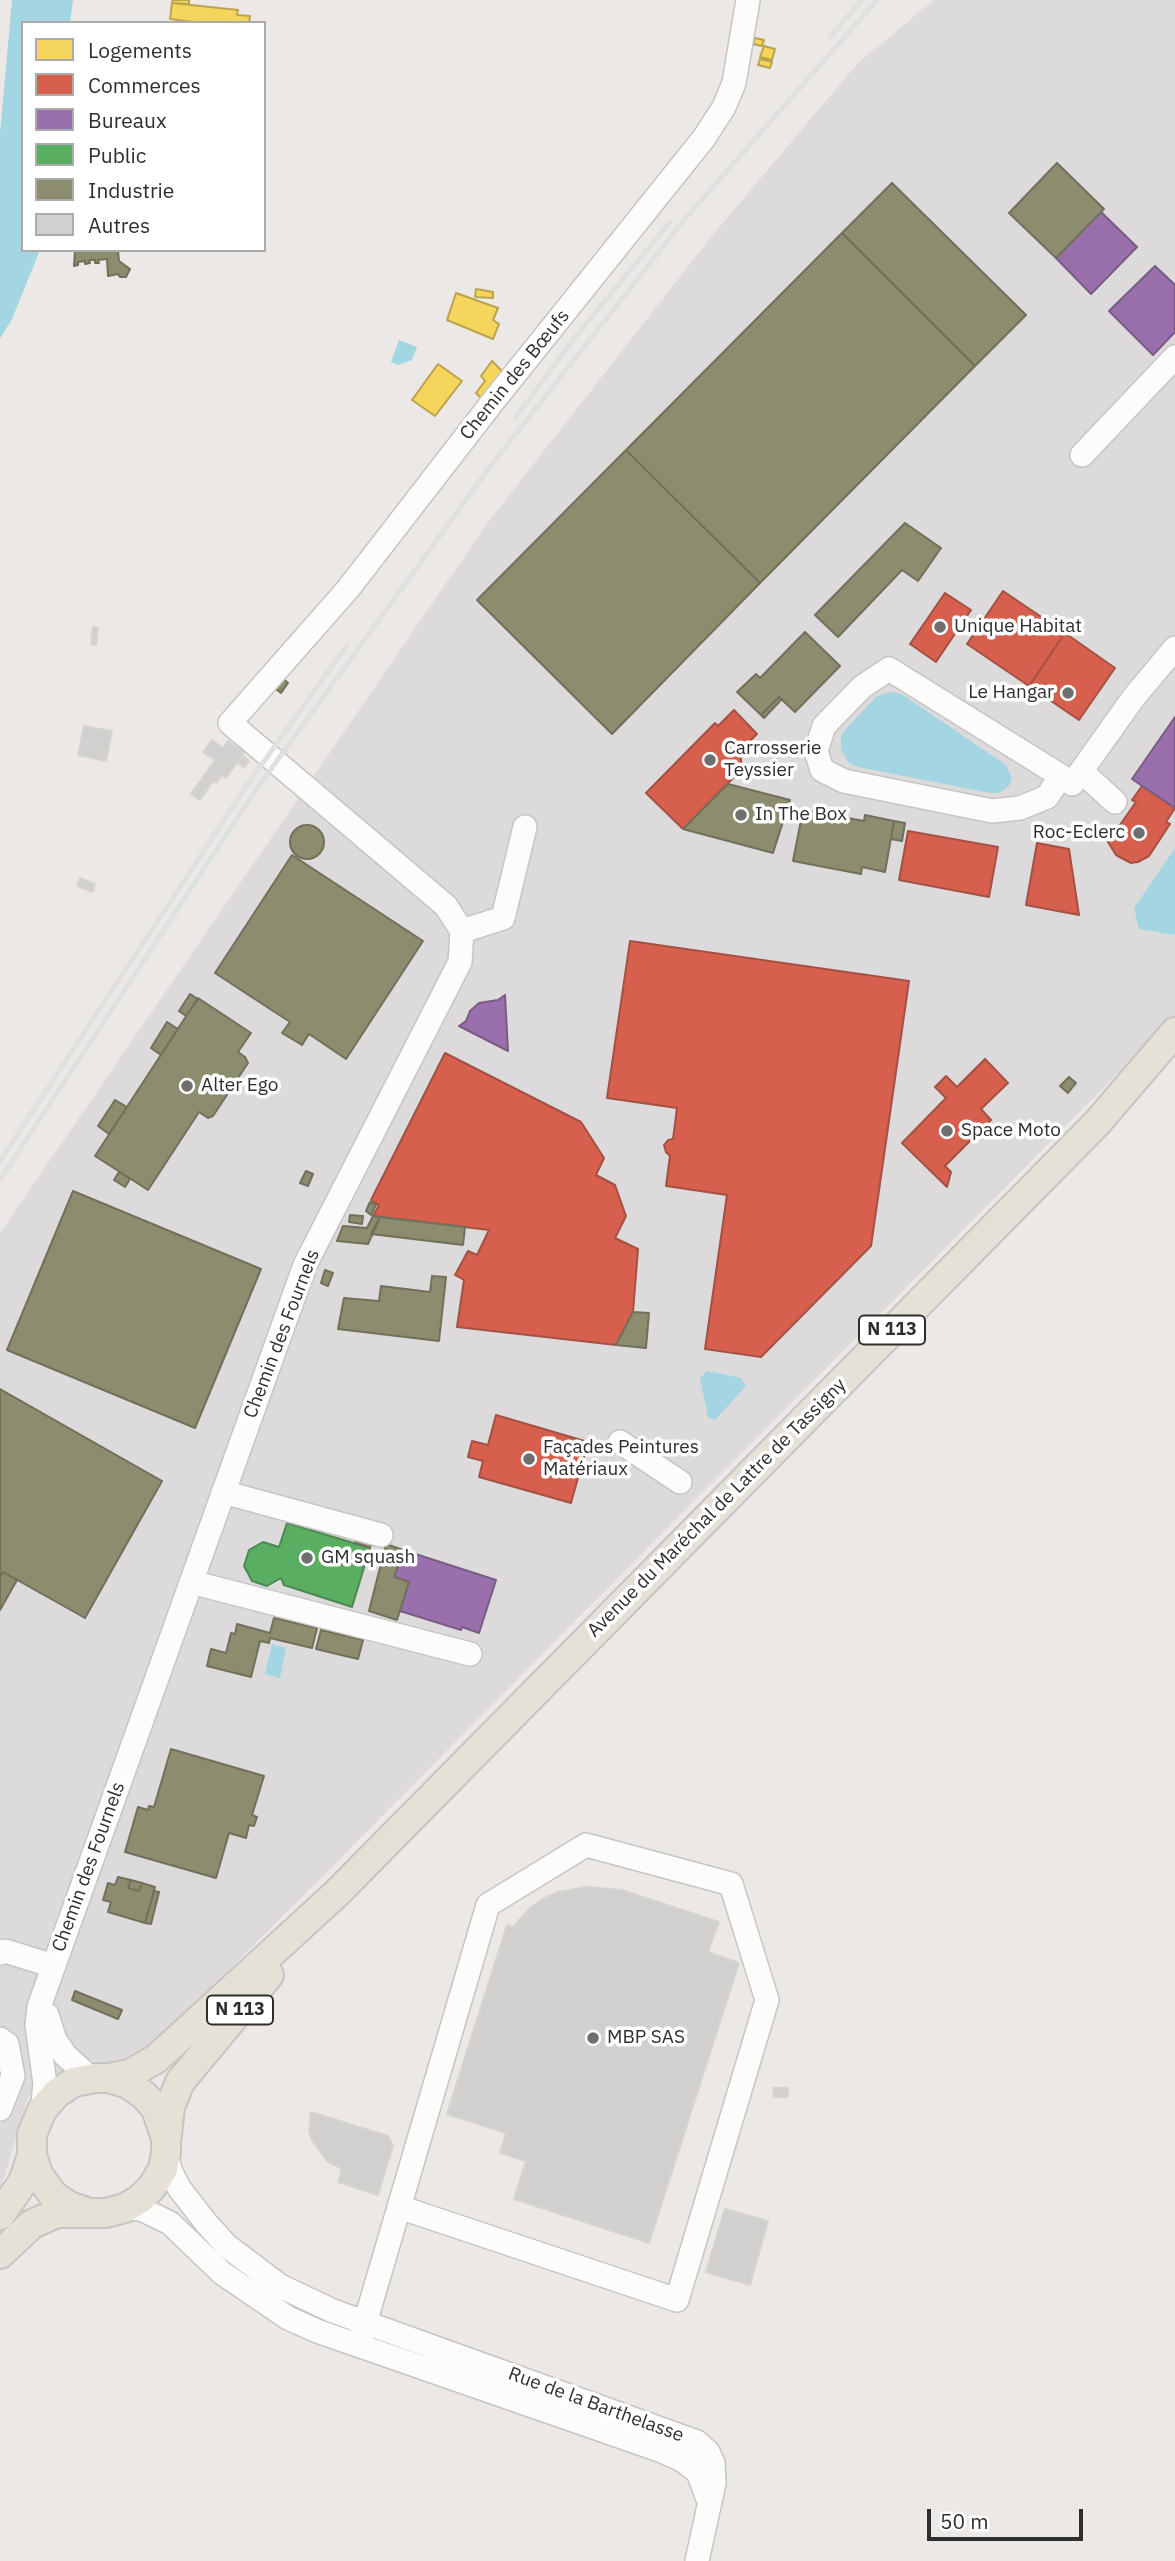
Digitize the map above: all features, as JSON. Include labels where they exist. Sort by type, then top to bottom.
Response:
[{"type":"main road","name":"Avenue du Maréchal de Lattre de Tassigny","points":[[102,2078],[130,2074],[156,2059],[337,1893],[1097,1123],[1175,1032]]},
{"type":"main road","name":"Avenue du Maréchal de Lattre de Tassigny","points":[[1097,1123],[1138,1096],[1175,1057]]},
{"type":"main road","name":"Avenue du Maréchal de Lattre de Tassigny","points":[[166,2145],[170,2107],[180,2082],[337,1893]]},
{"type":"main road","points":[[0,2254],[32,2224],[57,2213],[106,2213],[125,2208],[140,2199],[152,2187],[163,2169],[166,2145],[162,2121],[145,2096],[128,2084],[102,2078],[74,2082],[57,2093],[42,2109],[32,2134],[32,2155],[38,2174],[53,2195],[69,2206],[87,2212]]},
{"type":"main road","points":[[0,2215],[23,2182],[32,2155]]},
{"type":"street","name":"Chemin des Bœufs","points":[[462,931],[446,906],[230,723],[348,589],[491,404],[704,138],[724,107],[734,83],[748,0]]},
{"type":"street","points":[[1082,455],[1175,358]]},
{"type":"street","points":[[1115,802],[1071,774],[888,669],[862,687],[824,726],[816,751],[822,770],[844,781],[992,811],[1020,808],[1047,797],[1071,774],[1175,648]]},
{"type":"street","points":[[462,931],[503,918],[525,827]]},
{"type":"street","name":"Chemin des Fournels","points":[[42,2109],[46,2084],[37,2025],[39,2007],[305,1265],[460,962],[462,931]]},
{"type":"street","points":[[620,1442],[680,1482]]},
{"type":"street","points":[[223,1492],[380,1535]]},
{"type":"street","points":[[191,1582],[470,1654]]},
{"type":"street","points":[[362,2334],[399,2207],[488,1905],[586,1845],[731,1884],[767,2000],[677,2300],[399,2207]]},
{"type":"street","name":"Chemin des Fournels","points":[[0,1953],[5,1951],[52,1971]]},
{"type":"street","name":"Chemin des Fournels","points":[[52,1971],[46,2009],[48,2024],[55,2040],[74,2064],[102,2078]]},
{"type":"street","points":[[0,2039],[7,2044],[13,2076],[0,2109]]},
{"type":"street","name":"Rue de la Barthelasse","points":[[166,2145],[170,2170],[178,2188],[227,2246],[280,2286],[362,2334]]},
{"type":"street","name":"Rue de la Barthelasse","points":[[125,2208],[141,2209],[170,2223],[222,2273],[288,2318],[362,2334],[682,2460],[698,2472],[706,2487],[710,2506],[697,2561]]},
{"type":"shaded area","points":[[934,0],[1175,0],[1175,1016],[146,2054],[119,2065],[85,2059],[28,2097],[0,2191],[0,1233],[486,525],[711,237],[858,63]]},
{"type":"water","points":[[12,0],[73,0],[70,21],[21,21],[21,252],[39,252],[12,319],[0,339],[0,133]]},
{"type":"water","points":[[399,340],[417,347],[412,360],[398,365],[391,362]]},
{"type":"water","points":[[894,692],[903,695],[1006,765],[1012,778],[1009,786],[999,793],[990,793],[849,763],[841,750],[841,737],[845,730],[876,697]]},
{"type":"water","points":[[1175,848],[1175,935],[1139,929],[1134,908]]},
{"type":"water","points":[[707,1371],[741,1378],[746,1386],[715,1420],[708,1417],[700,1378]]},
{"type":"water","points":[[272,1644],[286,1648],[280,1678],[265,1674]]},
{"type":"building: Logements","points":[[173,0],[189,0],[189,4],[172,3]]},
{"type":"building: Logements","points":[[172,3],[238,10],[237,15],[250,16],[249,21],[170,19]]},
{"type":"building: Logements","points":[[755,38],[764,40],[762,46],[753,44]]},
{"type":"building: Logements","points":[[764,46],[775,49],[772,60],[760,57]]},
{"type":"building: Logements","points":[[760,59],[772,62],[770,68],[758,65]]},
{"type":"building: Logements","points":[[476,289],[493,292],[493,298],[475,297]]},
{"type":"building: Logements","points":[[456,293],[498,308],[493,320],[499,324],[493,339],[447,320]]},
{"type":"building: Logements","points":[[492,361],[503,372],[482,399],[476,393],[485,381],[481,376]]},
{"type":"building: Logements","points":[[438,364],[462,381],[435,416],[412,400]]},
{"type":"building: Commerces","points":[[1003,591],[1065,633],[1029,686],[967,644]]},
{"type":"building: Commerces","name":"Unique Habitat","points":[[945,593],[971,610],[936,662],[910,644]]},
{"type":"building: Commerces","points":[[1065,633],[1115,668],[1079,720],[1029,686]]},
{"type":"building: Commerces","name":"Carrosserie Teyssier","points":[[734,710],[757,734],[741,750],[741,770],[683,829],[646,793],[715,723],[718,726]]},
{"type":"building: Commerces","name":"Roc-Eclerc","points":[[1142,786],[1175,808],[1166,822],[1170,824],[1149,856],[1131,863],[1116,855],[1108,842],[1136,802],[1132,800]]},
{"type":"building: Commerces","points":[[908,831],[998,847],[989,897],[899,880]]},
{"type":"building: Commerces","points":[[1037,843],[1069,849],[1079,915],[1026,905]]},
{"type":"building: Commerces","points":[[630,941],[909,981],[871,1246],[761,1357],[705,1349],[727,1195],[666,1186],[670,1156],[664,1145],[673,1139],[677,1108],[607,1098]]},
{"type":"building: Commerces","points":[[445,1053],[581,1122],[604,1158],[596,1175],[615,1185],[626,1216],[615,1238],[638,1249],[633,1312],[616,1345],[457,1327],[464,1280],[455,1275],[468,1251],[477,1255],[489,1230],[373,1216],[379,1205],[371,1200]]},
{"type":"building: Commerces","name":"Space Moto","points":[[985,1059],[1008,1083],[981,1109],[991,1120],[945,1166],[951,1172],[947,1187],[902,1143],[946,1098],[935,1087],[946,1076],[957,1087]]},
{"type":"building: Commerces","name":"Façades Peintures Matériaux","points":[[496,1415],[588,1442],[571,1503],[479,1477],[483,1461],[468,1457],[472,1441],[488,1445]]},
{"type":"building: Bureaux","points":[[1101,212],[1137,247],[1091,294],[1056,258]]},
{"type":"building: Bureaux","points":[[1155,266],[1175,285],[1175,332],[1153,355],[1109,311]]},
{"type":"building: Bureaux","points":[[1175,717],[1175,808],[1132,779]]},
{"type":"building: Bureaux","points":[[505,995],[508,1051],[459,1026],[479,1003],[498,1000]]},
{"type":"building: Bureaux","points":[[403,1550],[496,1580],[479,1633],[400,1611],[409,1582],[394,1577]]},
{"type":"building: Public","name":"GM squash","points":[[287,1523],[370,1548],[352,1607],[284,1585],[281,1578],[267,1586],[252,1581],[244,1566],[249,1550],[263,1542],[279,1547]]},
{"type":"building: Industrie","points":[[1057,163],[1104,209],[1056,258],[1009,213]]},
{"type":"building: Industrie","points":[[892,183],[1026,315],[975,366],[842,233]]},
{"type":"building: Industrie","points":[[842,233],[975,366],[760,583],[626,450]]},
{"type":"building: Industrie","points":[[75,252],[118,252],[119,261],[130,269],[126,277],[120,277],[118,274],[108,276],[107,259],[98,260],[99,263],[95,263],[95,260],[89,260],[90,263],[85,264],[85,261],[78,262],[78,265],[74,266]]},
{"type":"building: Industrie","points":[[626,450],[760,583],[612,734],[477,600]]},
{"type":"building: Industrie","points":[[905,523],[941,548],[918,581],[902,570],[838,637],[815,615]]},
{"type":"building: Industrie","points":[[805,632],[840,666],[795,712],[779,697],[761,715],[737,692],[756,674],[760,678]]},
{"type":"building: Industrie","points":[[280,676],[288,683],[281,693],[272,686]]},
{"type":"building: Industrie","points":[[779,697],[782,699],[764,718],[761,715]]},
{"type":"building: Industrie","name":"In The Box","points":[[728,784],[790,800],[773,853],[683,829]]},
{"type":"building: Industrie","points":[[803,810],[864,821],[865,815],[894,821],[885,872],[862,867],[861,874],[793,861]]},
{"type":"building: Industrie","points":[[894,821],[905,823],[902,841],[891,839]]},
{"type":"building: Industrie","points":[[307,825],[319,830],[324,842],[319,854],[307,859],[295,854],[290,842],[295,830]]},
{"type":"building: Industrie","points":[[292,855],[423,941],[346,1059],[309,1034],[302,1045],[282,1033],[290,1022],[215,973]]},
{"type":"building: Industrie","points":[[190,994],[198,999],[186,1016],[179,1011]]},
{"type":"building: Industrie","name":"Alter Ego","points":[[198,998],[251,1033],[238,1052],[248,1063],[213,1116],[208,1118],[199,1112],[148,1190],[95,1156]]},
{"type":"building: Industrie","points":[[167,1022],[178,1029],[161,1055],[151,1048]]},
{"type":"building: Industrie","points":[[1069,1077],[1076,1083],[1068,1093],[1060,1086]]},
{"type":"building: Industrie","points":[[115,1100],[127,1107],[109,1134],[98,1126]]},
{"type":"building: Industrie","points":[[306,1171],[313,1174],[308,1186],[300,1183]]},
{"type":"building: Industrie","points":[[119,1172],[130,1179],[125,1187],[114,1180]]},
{"type":"building: Industrie","points":[[73,1191],[261,1269],[195,1428],[7,1350]]},
{"type":"building: Industrie","points":[[370,1202],[376,1205],[371,1215],[366,1211]]},
{"type":"building: Industrie","points":[[350,1215],[363,1216],[362,1224],[349,1222]]},
{"type":"building: Industrie","points":[[373,1216],[380,1217],[368,1244],[337,1241],[343,1226],[367,1228]]},
{"type":"building: Industrie","points":[[380,1217],[465,1227],[463,1245],[371,1234]]},
{"type":"building: Industrie","points":[[325,1270],[333,1273],[328,1286],[321,1283]]},
{"type":"building: Industrie","points":[[432,1276],[446,1277],[439,1341],[338,1329],[344,1298],[379,1301],[381,1286],[430,1292]]},
{"type":"building: Industrie","points":[[633,1312],[649,1313],[646,1348],[616,1345]]},
{"type":"building: Industrie","points":[[0,1389],[162,1481],[85,1618],[3,1572],[0,1577]]},
{"type":"building: Industrie","points":[[357,1536],[372,1541],[370,1548],[355,1543]]},
{"type":"building: Industrie","points":[[386,1544],[403,1550],[394,1577],[409,1582],[397,1620],[369,1611]]},
{"type":"building: Industrie","points":[[3,1572],[17,1580],[0,1610],[0,1577]]},
{"type":"building: Industrie","points":[[274,1618],[317,1628],[312,1648],[270,1638],[269,1643],[260,1641],[251,1677],[207,1666],[211,1649],[226,1653],[231,1633],[235,1634],[237,1624],[270,1633]]},
{"type":"building: Industrie","points":[[321,1630],[363,1640],[358,1659],[316,1649]]},
{"type":"building: Industrie","points":[[171,1749],[264,1776],[252,1815],[257,1817],[254,1826],[249,1825],[246,1838],[229,1833],[216,1878],[125,1852],[138,1807],[148,1810],[149,1806],[154,1807]]},
{"type":"building: Industrie","points":[[118,1877],[131,1880],[128,1888],[139,1891],[142,1883],[155,1887],[145,1923],[108,1912],[111,1902],[103,1900],[108,1883],[115,1885]]},
{"type":"building: Industrie","points":[[131,1880],[142,1883],[139,1891],[128,1888]]},
{"type":"building: Industrie","points":[[154,1891],[159,1892],[151,1924],[145,1923]]},
{"type":"building: Industrie","points":[[75,1991],[122,2010],[118,2019],[72,2000]]},
{"type":"building: Autres","points":[[93,627],[98,628],[96,645],[91,644]]},
{"type":"building: Autres","points":[[84,726],[112,731],[106,761],[78,755]]},
{"type":"building: Autres","points":[[212,740],[223,748],[228,741],[244,752],[226,778],[222,775],[216,783],[213,781],[200,800],[191,794],[215,760],[203,752]]},
{"type":"building: Autres","points":[[243,756],[249,761],[244,768],[238,763]]},
{"type":"building: Autres","points":[[80,878],[95,884],[93,892],[77,886]]},
{"type":"building: Autres","name":"MBP SAS","points":[[587,1887],[622,1890],[719,1922],[708,1952],[739,1963],[649,2243],[514,2199],[526,2161],[500,2153],[506,2133],[447,2114],[507,1925],[513,1927],[530,1908],[543,1899],[558,1892]]},
{"type":"building: Autres","points":[[773,2088],[788,2088],[788,2097],[774,2097]]},
{"type":"building: Autres","points":[[311,2112],[388,2136],[393,2146],[378,2195],[338,2182],[342,2169],[327,2161],[312,2140],[309,2131]]},
{"type":"building: Autres","points":[[725,2209],[768,2221],[750,2285],[706,2272]]},
{"type":"railway","points":[[830,37],[862,0]]},
{"type":"railway","points":[[0,1180],[253,794],[489,468],[684,220],[877,0]]},
{"type":"railway","points":[[516,417],[576,336],[670,222]]},
{"type":"railway","points":[[0,1161],[245,788],[347,645]]},
{"type":"place","name":"Unique Habitat","points":[[940,627]]},
{"type":"place","name":"Le Hangar","points":[[1068,693]]},
{"type":"place","name":"Carrosserie Teyssier","points":[[710,760]]},
{"type":"place","name":"In The Box","points":[[741,815]]},
{"type":"place","name":"Roc-Eclerc","points":[[1139,833]]},
{"type":"place","name":"Alter Ego","points":[[187,1086]]},
{"type":"place","name":"Space Moto","points":[[947,1131]]},
{"type":"place","name":"Façades Peintures Matériaux","points":[[529,1459]]},
{"type":"place","name":"GM squash","points":[[307,1558]]},
{"type":"place","name":"MBP SAS","points":[[593,2038]]}]
